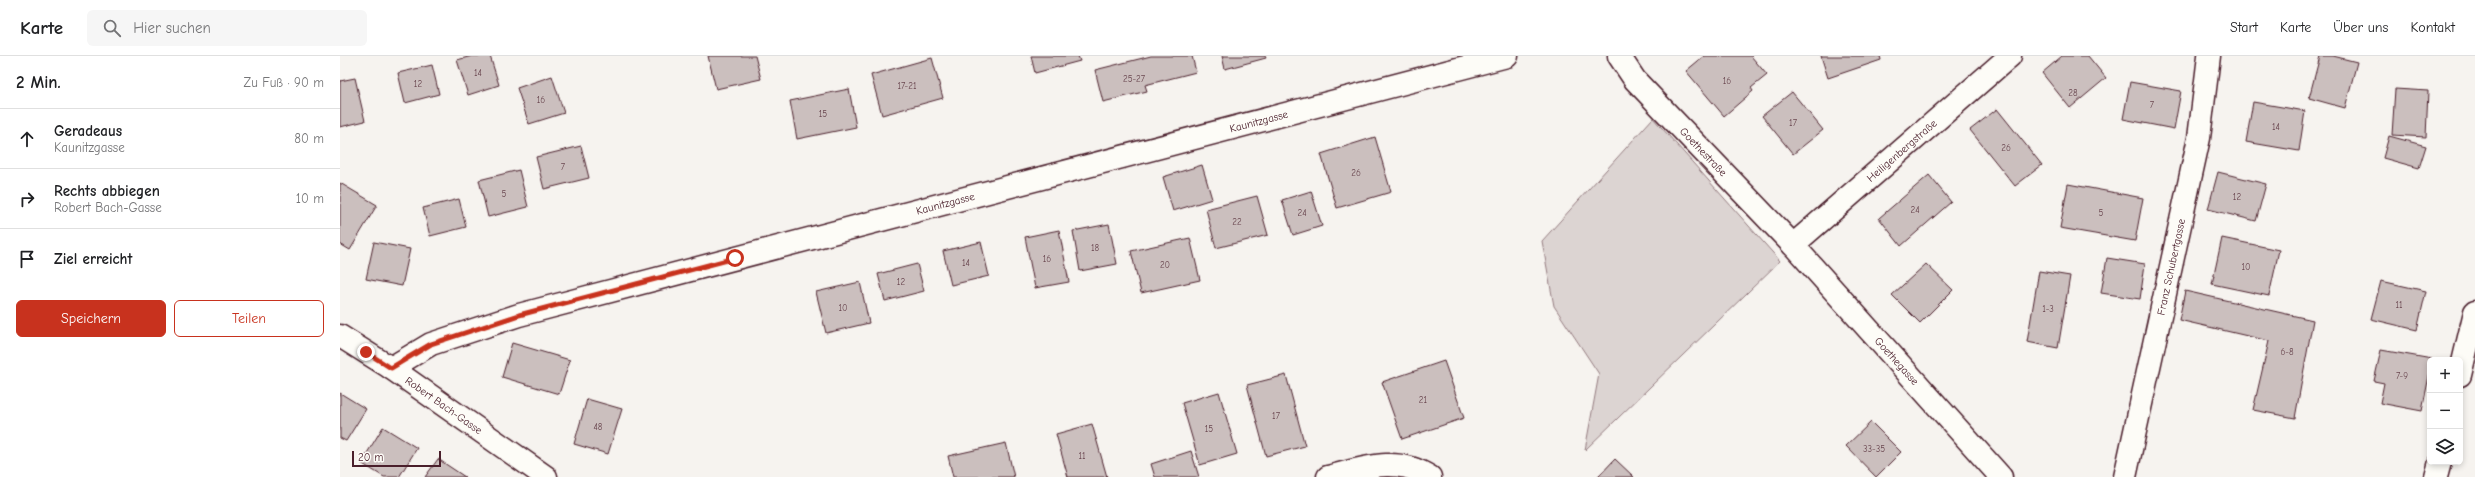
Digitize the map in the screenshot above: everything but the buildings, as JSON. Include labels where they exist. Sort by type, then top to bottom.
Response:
[{"type":"street","name":"Kaunitzgasse","points":[[391,368],[431,344],[519,315],[1507,56]]},
{"type":"street","name":"Goethestraße","points":[[1619,56],[1635,80],[1793,245]]},
{"type":"street","name":"Heiligenbergstraße","points":[[1793,245],[2010,56]]},
{"type":"street","name":"Franz Schubertgasse","points":[[2125,477],[2199,138],[2209,56]]},
{"type":"street","name":"Goethegasse","points":[[1793,245],[2001,477]]},
{"type":"street","points":[[2463,362],[2475,312]]},
{"type":"street","name":"Robert Bach-Gasse","points":[[340,336],[391,368],[546,477]]},
{"type":"street","points":[[1328,477],[1385,463],[1419,470],[1430,477]]},
{"type":"street","points":[[2436,477],[2439,465]]},
{"type":"shaded area","points":[[1653,118],[1780,261],[1585,450],[1599,374],[1554,306],[1542,241]]},
{"type":"route","points":[[366,352],[391,368],[431,344],[519,315],[735,258]]}]
